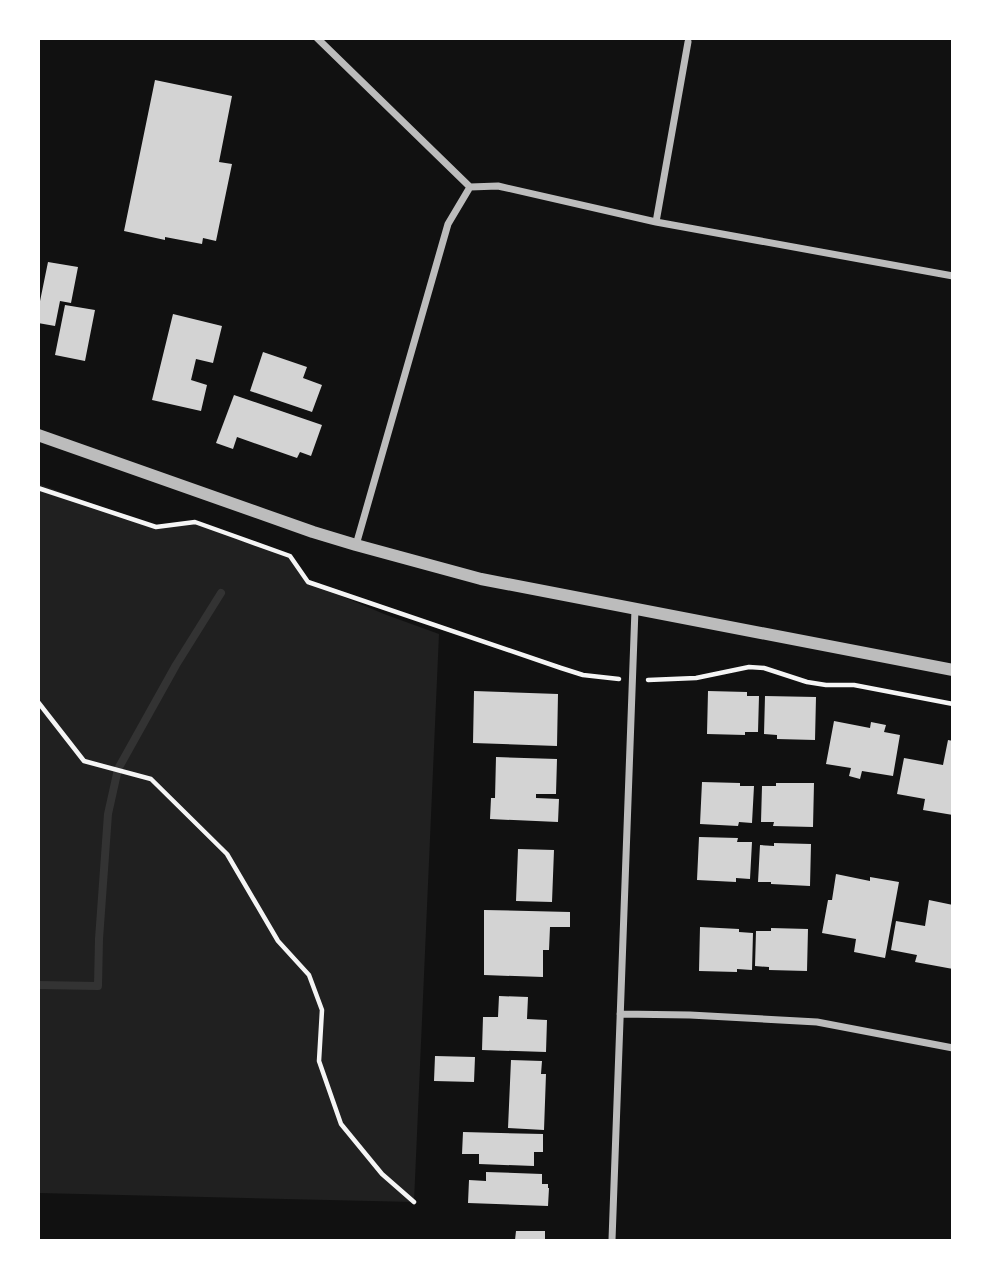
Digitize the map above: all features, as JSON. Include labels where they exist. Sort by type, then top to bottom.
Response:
[{"type":"street","points":[[317,38],[470,187],[498,186],[656,222],[953,276]]},
{"type":"street","points":[[656,222],[688,42]]},
{"type":"street","points":[[356,545],[448,224],[470,187]]},
{"type":"street","points":[[38,435],[313,532],[481,579],[953,670]]},
{"type":"street","points":[[612,1241],[635,610]]},
{"type":"street","points":[[620,1014],[817,1022],[953,1048]]},
{"type":"path","points":[[38,488],[156,527],[195,522],[290,556],[307,582],[561,668],[609,679]]},
{"type":"path","points":[[654,680],[696,678],[749,667],[764,668],[826,685],[854,685],[953,704]]},
{"type":"path","points":[[38,702],[84,761],[150,779],[227,854],[278,941],[309,975],[322,1010],[319,1061],[341,1124],[382,1174],[414,1202]]},
{"type":"shaded area","points":[[39,484],[156,527],[195,522],[290,556],[308,582],[439,634],[414,1202],[39,1193]]},
{"type":"building","points":[[155,80],[232,96],[219,162],[232,164],[216,241],[203,238],[202,244],[165,237],[165,240],[124,231]]},
{"type":"building","points":[[48,262],[78,267],[71,303],[60,301],[55,326],[38,323]]},
{"type":"building","points":[[65,305],[95,310],[85,361],[55,355]]},
{"type":"building","points":[[173,314],[222,326],[213,363],[196,359],[191,380],[207,385],[201,411],[152,400]]},
{"type":"building","points":[[263,352],[307,367],[303,378],[322,385],[312,412],[250,391]]},
{"type":"building","points":[[234,395],[322,425],[311,456],[300,452],[297,458],[237,437],[233,449],[216,443]]},
{"type":"building","points":[[474,691],[558,694],[557,746],[473,743]]},
{"type":"building","points":[[708,691],[747,692],[747,696],[759,696],[758,732],[745,732],[745,735],[707,734]]},
{"type":"building","points":[[765,696],[816,697],[815,740],[777,739],[777,735],[764,734]]},
{"type":"building","points":[[834,721],[870,728],[871,722],[886,725],[884,732],[900,735],[893,776],[862,771],[860,779],[849,776],[851,768],[826,764]]},
{"type":"building","points":[[948,740],[953,741],[953,815],[923,810],[925,799],[897,794],[904,758],[943,765]]},
{"type":"building","points":[[496,757],[557,759],[556,794],[536,794],[536,798],[559,799],[558,822],[490,819],[491,798],[495,798]]},
{"type":"building","points":[[702,782],[754,786],[752,823],[739,822],[738,826],[700,824]]},
{"type":"building","points":[[776,783],[814,783],[813,827],[773,826],[774,822],[761,822],[762,786],[776,786]]},
{"type":"building","points":[[699,837],[738,838],[737,842],[752,842],[750,879],[736,878],[736,882],[697,880]]},
{"type":"building","points":[[774,843],[811,844],[810,886],[758,882],[760,845],[774,846]]},
{"type":"building","points":[[518,849],[554,850],[552,902],[516,901]]},
{"type":"building","points":[[836,874],[870,881],[870,877],[899,882],[885,958],[854,952],[856,939],[822,933],[828,900],[832,900]]},
{"type":"building","points":[[929,900],[953,905],[953,969],[915,962],[917,955],[891,950],[896,921],[925,926]]},
{"type":"building","points":[[484,910],[570,912],[570,927],[550,927],[549,950],[543,950],[543,977],[484,975]]},
{"type":"building","points":[[700,927],[739,929],[739,932],[753,933],[752,970],[699,971]]},
{"type":"building","points":[[771,928],[808,929],[807,971],[769,970],[769,967],[755,966],[756,931],[771,931]]},
{"type":"building","points":[[499,996],[528,997],[527,1019],[547,1020],[546,1052],[482,1050],[483,1017],[498,1017]]},
{"type":"building","points":[[435,1056],[475,1057],[474,1082],[434,1081]]},
{"type":"building","points":[[511,1060],[542,1061],[541,1074],[546,1074],[544,1130],[508,1128]]},
{"type":"building","points":[[463,1132],[543,1134],[543,1152],[534,1152],[534,1166],[479,1164],[479,1154],[462,1154]]},
{"type":"building","points":[[486,1172],[542,1174],[542,1184],[548,1184],[549,1188],[548,1206],[468,1203],[469,1180],[486,1181]]},
{"type":"building","points":[[516,1231],[545,1231],[545,1240],[515,1240]]},
{"type":"waterway","points":[[38,985],[98,986],[108,814],[118,769],[176,665],[221,593]]}]
